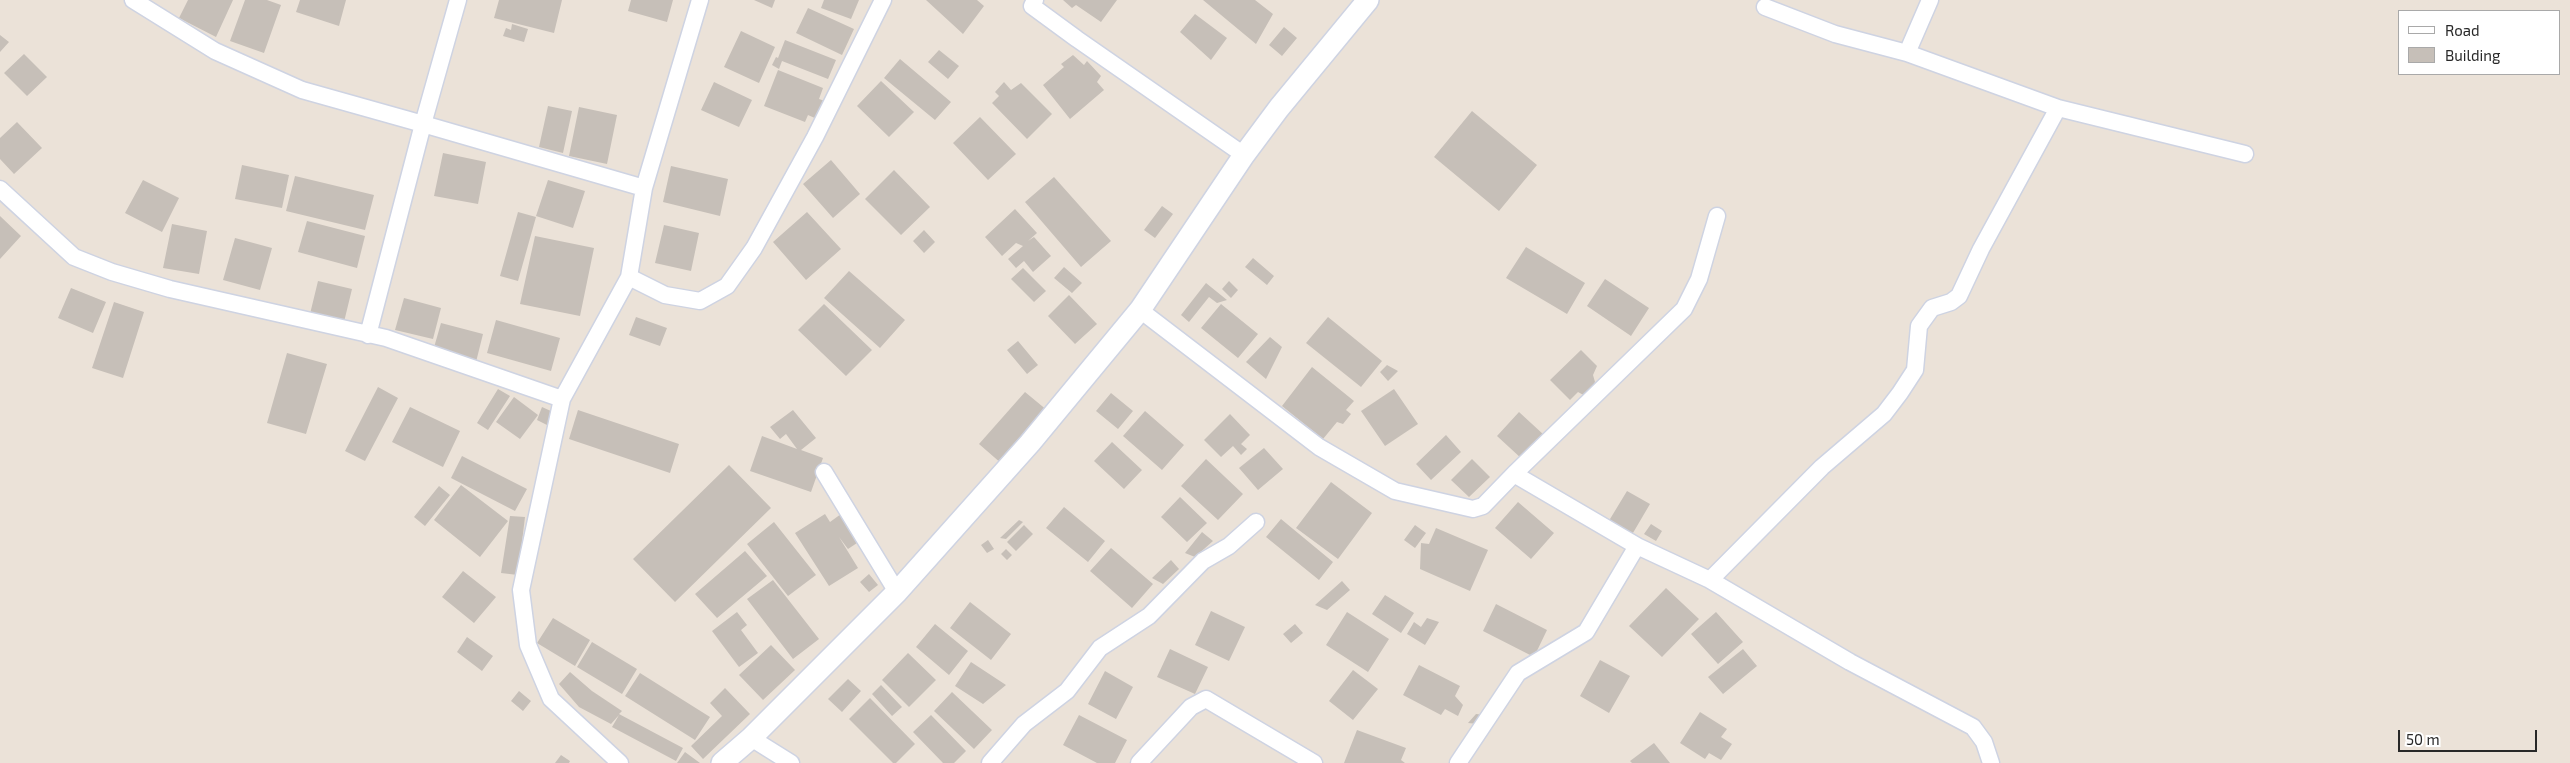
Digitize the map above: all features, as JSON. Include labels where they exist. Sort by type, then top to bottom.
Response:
[{"type":"street","points":[[133,0],[215,51],[302,90],[644,188]]},
{"type":"street","points":[[368,335],[423,124],[458,0]]},
{"type":"street","points":[[620,763],[551,699],[528,645],[521,590],[562,399],[629,276],[644,188],[700,0]]},
{"type":"street","points":[[629,276],[665,295],[700,301],[727,286],[754,248],[811,146],[883,0]]},
{"type":"street","points":[[1035,0],[1032,6],[1244,155]]},
{"type":"street","points":[[722,763],[751,738],[897,592],[1030,443],[1140,310],[1244,155],[1279,108],[1368,0]]},
{"type":"street","points":[[1907,53],[1930,0]]},
{"type":"street","points":[[1765,7],[1835,34],[1907,53],[2058,108],[2245,154]]},
{"type":"street","points":[[1710,580],[1822,467],[1884,414],[1900,393],[1915,370],[1919,326],[1932,308],[1951,302],[1959,296],[1981,250],[2058,108]]},
{"type":"street","points":[[0,189],[74,257],[170,290],[386,338],[562,399]]},
{"type":"street","points":[[1140,310],[1319,447],[1395,491],[1473,508],[1483,506],[1684,309],[1699,279],[1717,216]]},
{"type":"street","points":[[824,472],[897,592]]},
{"type":"street","points":[[1514,474],[1637,546],[1710,580],[1850,662],[1973,727],[1984,742],[1991,763]]},
{"type":"street","points":[[990,763],[1024,724],[1067,692],[1100,648],[1149,616],[1202,562],[1229,546],[1256,522]]},
{"type":"street","points":[[1458,763],[1518,673],[1586,632],[1637,546]]},
{"type":"street","points":[[1139,763],[1191,707],[1206,699],[1314,763]]},
{"type":"street","points":[[751,738],[791,763]]},
{"type":"building","points":[[188,0],[233,0],[216,37],[179,18]]},
{"type":"building","points":[[245,0],[267,0],[281,5],[264,53],[230,41]]},
{"type":"building","points":[[300,0],[346,0],[339,26],[296,12]]},
{"type":"building","points":[[499,0],[562,0],[554,33],[494,18]]},
{"type":"building","points":[[631,0],[673,0],[667,22],[628,11]]},
{"type":"building","points":[[754,0],[775,0],[772,8]]},
{"type":"building","points":[[824,0],[859,0],[851,19],[821,8]]},
{"type":"building","points":[[926,0],[977,0],[984,6],[963,34]]},
{"type":"building","points":[[1063,0],[1117,0],[1101,22],[1076,5],[1072,8]]},
{"type":"building","points":[[1203,0],[1255,0],[1273,14],[1256,44]]},
{"type":"building","points":[[808,8],[854,29],[842,55],[796,33]]},
{"type":"building","points":[[1195,14],[1227,38],[1211,60],[1180,32]]},
{"type":"building","points":[[512,24],[528,29],[524,42],[503,36],[506,28],[511,30]]},
{"type":"building","points":[[1284,27],[1297,38],[1282,56],[1269,45]]},
{"type":"building","points":[[741,31],[775,47],[759,83],[724,67]]},
{"type":"building","points":[[0,35],[9,42],[0,52]]},
{"type":"building","points":[[785,40],[836,60],[828,79],[782,61],[779,69],[772,65],[776,57],[778,58]]},
{"type":"building","points":[[939,50],[959,66],[948,79],[928,62]]},
{"type":"building","points":[[24,54],[47,77],[27,96],[4,73]]},
{"type":"building","points":[[1073,55],[1084,65],[1087,61],[1101,76],[1097,82],[1104,90],[1070,119],[1043,85],[1064,67],[1061,64]]},
{"type":"building","points":[[900,59],[951,102],[935,120],[884,78]]},
{"type":"building","points":[[778,70],[823,88],[819,99],[825,101],[817,119],[808,115],[805,122],[764,106]]},
{"type":"building","points":[[881,81],[914,112],[889,137],[857,106]]},
{"type":"building","points":[[714,82],[752,100],[739,127],[701,110]]},
{"type":"building","points":[[1004,82],[1011,90],[1021,83],[1052,114],[1027,139],[992,103],[999,96],[995,92]]},
{"type":"building","points":[[548,106],[572,111],[563,153],[539,147]]},
{"type":"building","points":[[579,107],[617,115],[607,164],[569,156]]},
{"type":"building","points":[[1472,111],[1537,165],[1499,211],[1434,157]]},
{"type":"building","points":[[980,117],[1016,154],[988,180],[953,143]]},
{"type":"building","points":[[17,122],[42,148],[14,174],[0,159],[0,138]]},
{"type":"building","points":[[443,153],[486,162],[478,204],[434,196]]},
{"type":"building","points":[[831,160],[860,194],[833,218],[803,184]]},
{"type":"building","points":[[242,165],[289,175],[282,208],[235,199]]},
{"type":"building","points":[[671,166],[728,179],[720,216],[663,202]]},
{"type":"building","points":[[894,170],[930,207],[901,235],[865,199]]},
{"type":"building","points":[[295,176],[374,195],[365,230],[286,211]]},
{"type":"building","points":[[1054,177],[1111,241],[1081,267],[1025,202]]},
{"type":"building","points":[[143,180],[179,198],[162,232],[125,213]]},
{"type":"building","points":[[548,180],[585,191],[573,228],[536,216]]},
{"type":"building","points":[[1162,206],[1173,214],[1155,238],[1144,230]]},
{"type":"building","points":[[1015,209],[1037,233],[1028,241],[1034,237],[1051,256],[1033,272],[1024,261],[1016,268],[1008,259],[1023,246],[1016,243],[1002,256],[985,237]]},
{"type":"building","points":[[518,212],[536,217],[518,281],[500,276]]},
{"type":"building","points":[[807,212],[841,249],[806,280],[773,242]]},
{"type":"building","points":[[0,216],[21,236],[0,259]]},
{"type":"building","points":[[307,221],[365,236],[357,268],[298,252]]},
{"type":"building","points":[[172,224],[207,231],[199,274],[163,268]]},
{"type":"building","points":[[664,225],[699,233],[691,271],[655,263]]},
{"type":"building","points":[[924,230],[935,242],[924,253],[913,241]]},
{"type":"building","points":[[535,236],[594,248],[580,316],[520,304]]},
{"type":"building","points":[[235,238],[272,248],[260,290],[223,280]]},
{"type":"building","points":[[1526,247],[1585,283],[1567,314],[1506,278]]},
{"type":"building","points":[[1253,258],[1274,276],[1267,285],[1245,267]]},
{"type":"building","points":[[1064,267],[1082,283],[1072,293],[1054,278]]},
{"type":"building","points":[[1023,268],[1046,291],[1034,302],[1011,279]]},
{"type":"building","points":[[849,271],[905,320],[880,348],[824,298]]},
{"type":"building","points":[[1605,279],[1649,308],[1631,336],[1587,306]]},
{"type":"building","points":[[318,281],[352,289],[344,322],[310,314]]},
{"type":"building","points":[[1229,281],[1238,290],[1231,298],[1222,289]]},
{"type":"building","points":[[1206,283],[1227,300],[1217,303],[1209,297],[1189,322],[1181,315]]},
{"type":"building","points":[[71,288],[106,302],[93,333],[58,318]]},
{"type":"building","points":[[1069,295],[1097,324],[1075,344],[1048,316]]},
{"type":"building","points":[[404,298],[441,308],[433,339],[395,330]]},
{"type":"building","points":[[114,302],[144,312],[123,378],[92,368]]},
{"type":"building","points":[[824,304],[872,350],[846,376],[798,330]]},
{"type":"building","points":[[1221,304],[1258,334],[1238,358],[1201,328]]},
{"type":"building","points":[[636,317],[667,328],[660,346],[629,335]]},
{"type":"building","points":[[1328,317],[1382,361],[1361,387],[1306,343]]},
{"type":"building","points":[[496,320],[560,338],[551,371],[487,353]]},
{"type":"building","points":[[441,323],[483,334],[476,362],[433,351]]},
{"type":"building","points":[[1270,337],[1282,347],[1266,379],[1246,362]]},
{"type":"building","points":[[1018,341],[1038,365],[1027,374],[1007,350]]},
{"type":"building","points":[[1581,350],[1597,366],[1593,375],[1595,382],[1587,397],[1578,392],[1570,400],[1550,380]]},
{"type":"building","points":[[287,353],[327,364],[306,434],[267,423]]},
{"type":"building","points":[[1387,365],[1398,371],[1388,381],[1380,372]]},
{"type":"building","points":[[1312,367],[1354,401],[1346,410],[1351,414],[1343,424],[1337,422],[1323,439],[1282,406]]},
{"type":"building","points":[[378,387],[398,398],[365,461],[345,451]]},
{"type":"building","points":[[498,389],[510,396],[488,430],[477,423]]},
{"type":"building","points":[[1394,389],[1418,424],[1385,446],[1361,411]]},
{"type":"building","points":[[1025,392],[1048,411],[1002,464],[979,444]]},
{"type":"building","points":[[1111,393],[1133,411],[1118,429],[1096,411]]},
{"type":"building","points":[[514,397],[538,415],[520,439],[496,422]]},
{"type":"building","points":[[410,407],[460,431],[443,467],[392,442]]},
{"type":"building","points":[[542,407],[553,412],[547,425],[537,420]]},
{"type":"building","points":[[578,410],[679,444],[670,473],[569,439]]},
{"type":"building","points":[[793,410],[816,438],[801,450],[823,458],[811,492],[750,471],[762,436],[797,449],[786,434],[780,439],[770,427]]},
{"type":"building","points":[[1145,411],[1184,445],[1162,470],[1123,436]]},
{"type":"building","points":[[1519,412],[1544,435],[1522,459],[1497,436]]},
{"type":"building","points":[[1230,414],[1250,435],[1241,444],[1247,449],[1241,455],[1233,446],[1221,457],[1204,440]]},
{"type":"building","points":[[1446,435],[1461,452],[1431,480],[1416,464]]},
{"type":"building","points":[[1112,442],[1142,470],[1124,489],[1094,461]]},
{"type":"building","points":[[1264,448],[1283,469],[1258,490],[1239,468]]},
{"type":"building","points":[[462,456],[527,489],[515,511],[451,478]]},
{"type":"building","points":[[1206,459],[1243,494],[1218,520],[1181,486]]},
{"type":"building","points":[[1472,459],[1490,477],[1469,497],[1451,480]]},
{"type":"building","points":[[729,465],[771,508],[675,602],[633,559]]},
{"type":"building","points":[[1331,482],[1372,513],[1338,559],[1296,528]]},
{"type":"building","points":[[461,485],[508,521],[480,557],[434,520]]},
{"type":"building","points":[[439,486],[450,495],[425,526],[414,517]]},
{"type":"building","points":[[1627,491],[1650,504],[1630,538],[1607,524]]},
{"type":"building","points":[[1180,497],[1207,523],[1187,542],[1161,517]]},
{"type":"building","points":[[1518,502],[1554,533],[1531,559],[1495,528]]},
{"type":"building","points":[[1064,507],[1105,541],[1088,562],[1046,528]]},
{"type":"building","points":[[825,514],[830,522],[841,514],[860,541],[848,549],[839,537],[858,568],[829,586],[795,533]]},
{"type":"building","points":[[510,516],[525,517],[518,575],[501,573]]},
{"type":"building","points":[[1281,519],[1333,562],[1319,580],[1266,537]]},
{"type":"building","points":[[1019,520],[1023,522],[1006,539],[1000,538]]},
{"type":"building","points":[[774,522],[816,575],[788,596],[747,544]]},
{"type":"building","points":[[1651,524],[1662,531],[1656,541],[1644,534]]},
{"type":"building","points":[[1024,525],[1033,534],[1016,551],[1007,542]]},
{"type":"building","points":[[1415,525],[1426,533],[1415,548],[1404,540]]},
{"type":"building","points":[[1436,528],[1488,550],[1470,591],[1420,569],[1421,543],[1429,544]]},
{"type":"building","points":[[1202,532],[1213,541],[1195,557],[1185,553]]},
{"type":"building","points":[[988,540],[994,549],[987,553],[981,545]]},
{"type":"building","points":[[1111,548],[1153,584],[1132,608],[1090,571]]},
{"type":"building","points":[[1006,549],[1012,555],[1007,560],[1001,554]]},
{"type":"building","points":[[745,551],[767,576],[717,618],[695,594]]},
{"type":"building","points":[[1171,560],[1179,569],[1163,584],[1152,578]]},
{"type":"building","points":[[463,571],[496,597],[474,623],[442,597]]},
{"type":"building","points":[[869,574],[878,585],[869,592],[860,582]]},
{"type":"building","points":[[773,580],[819,639],[793,659],[747,599]]},
{"type":"building","points":[[1342,581],[1350,590],[1327,610],[1315,605]]},
{"type":"building","points":[[1666,588],[1699,619],[1662,657],[1629,626]]},
{"type":"building","points":[[1385,595],[1414,613],[1401,633],[1372,614]]},
{"type":"building","points":[[970,602],[1011,634],[991,660],[950,628]]},
{"type":"building","points":[[1496,604],[1547,630],[1534,657],[1483,631]]},
{"type":"building","points":[[1211,611],[1245,627],[1229,661],[1195,645]]},
{"type":"building","points":[[737,612],[747,625],[741,630],[758,653],[739,667],[712,631]]},
{"type":"building","points":[[1347,612],[1389,639],[1368,672],[1326,645]]},
{"type":"building","points":[[1716,612],[1743,642],[1718,664],[1691,634]]},
{"type":"building","points":[[553,618],[590,640],[575,666],[537,643]]},
{"type":"building","points":[[1427,618],[1439,622],[1425,645],[1407,634],[1414,622],[1421,627]]},
{"type":"building","points":[[935,624],[968,651],[949,675],[916,647]]},
{"type":"building","points":[[1295,624],[1303,633],[1291,643],[1283,634]]},
{"type":"building","points":[[467,637],[493,656],[482,671],[457,652]]},
{"type":"building","points":[[592,642],[637,669],[622,694],[577,667]]},
{"type":"building","points":[[771,645],[795,670],[763,700],[739,675]]},
{"type":"building","points":[[1170,649],[1208,667],[1195,694],[1157,677]]},
{"type":"building","points":[[1743,649],[1757,666],[1723,694],[1708,677]]},
{"type":"building","points":[[908,653],[936,680],[909,707],[882,680]]},
{"type":"building","points":[[1600,660],[1630,676],[1609,713],[1580,696]]},
{"type":"building","points":[[971,662],[1006,685],[983,704],[955,686]]},
{"type":"building","points":[[1419,665],[1460,686],[1455,696],[1463,705],[1458,716],[1445,709],[1441,715],[1403,695]]},
{"type":"building","points":[[1353,670],[1378,689],[1353,720],[1329,701]]},
{"type":"building","points":[[1105,671],[1133,687],[1116,719],[1088,704]]},
{"type":"building","points":[[570,672],[592,691],[622,711],[619,714],[683,748],[676,761],[612,727],[619,715],[611,724],[579,707],[559,684]]},
{"type":"building","points":[[640,673],[710,717],[695,740],[625,696]]},
{"type":"building","points":[[848,679],[861,691],[842,712],[828,699]]},
{"type":"building","points":[[881,685],[902,707],[892,716],[872,694]]},
{"type":"building","points":[[725,688],[750,714],[703,759],[691,746],[722,716],[710,703]]},
{"type":"building","points":[[519,691],[531,701],[523,711],[511,701]]},
{"type":"building","points":[[952,692],[992,730],[974,749],[934,711]]},
{"type":"building","points":[[870,698],[915,744],[896,763],[893,763],[849,719]]},
{"type":"building","points":[[1700,712],[1727,729],[1721,737],[1732,744],[1721,760],[1709,753],[1705,759],[1680,743]]},
{"type":"building","points":[[1476,714],[1485,715],[1478,724],[1468,723]]},
{"type":"building","points":[[931,715],[966,751],[954,763],[943,763],[913,732]]},
{"type":"building","points":[[1079,715],[1127,740],[1115,763],[1097,763],[1063,745]]},
{"type":"building","points":[[1357,730],[1406,748],[1401,760],[1405,763],[1344,763]]},
{"type":"building","points":[[1654,743],[1670,763],[1632,763],[1630,761]]},
{"type":"building","points":[[685,752],[700,763],[677,763]]},
{"type":"building","points":[[561,755],[570,761],[569,763],[555,763]]}]
